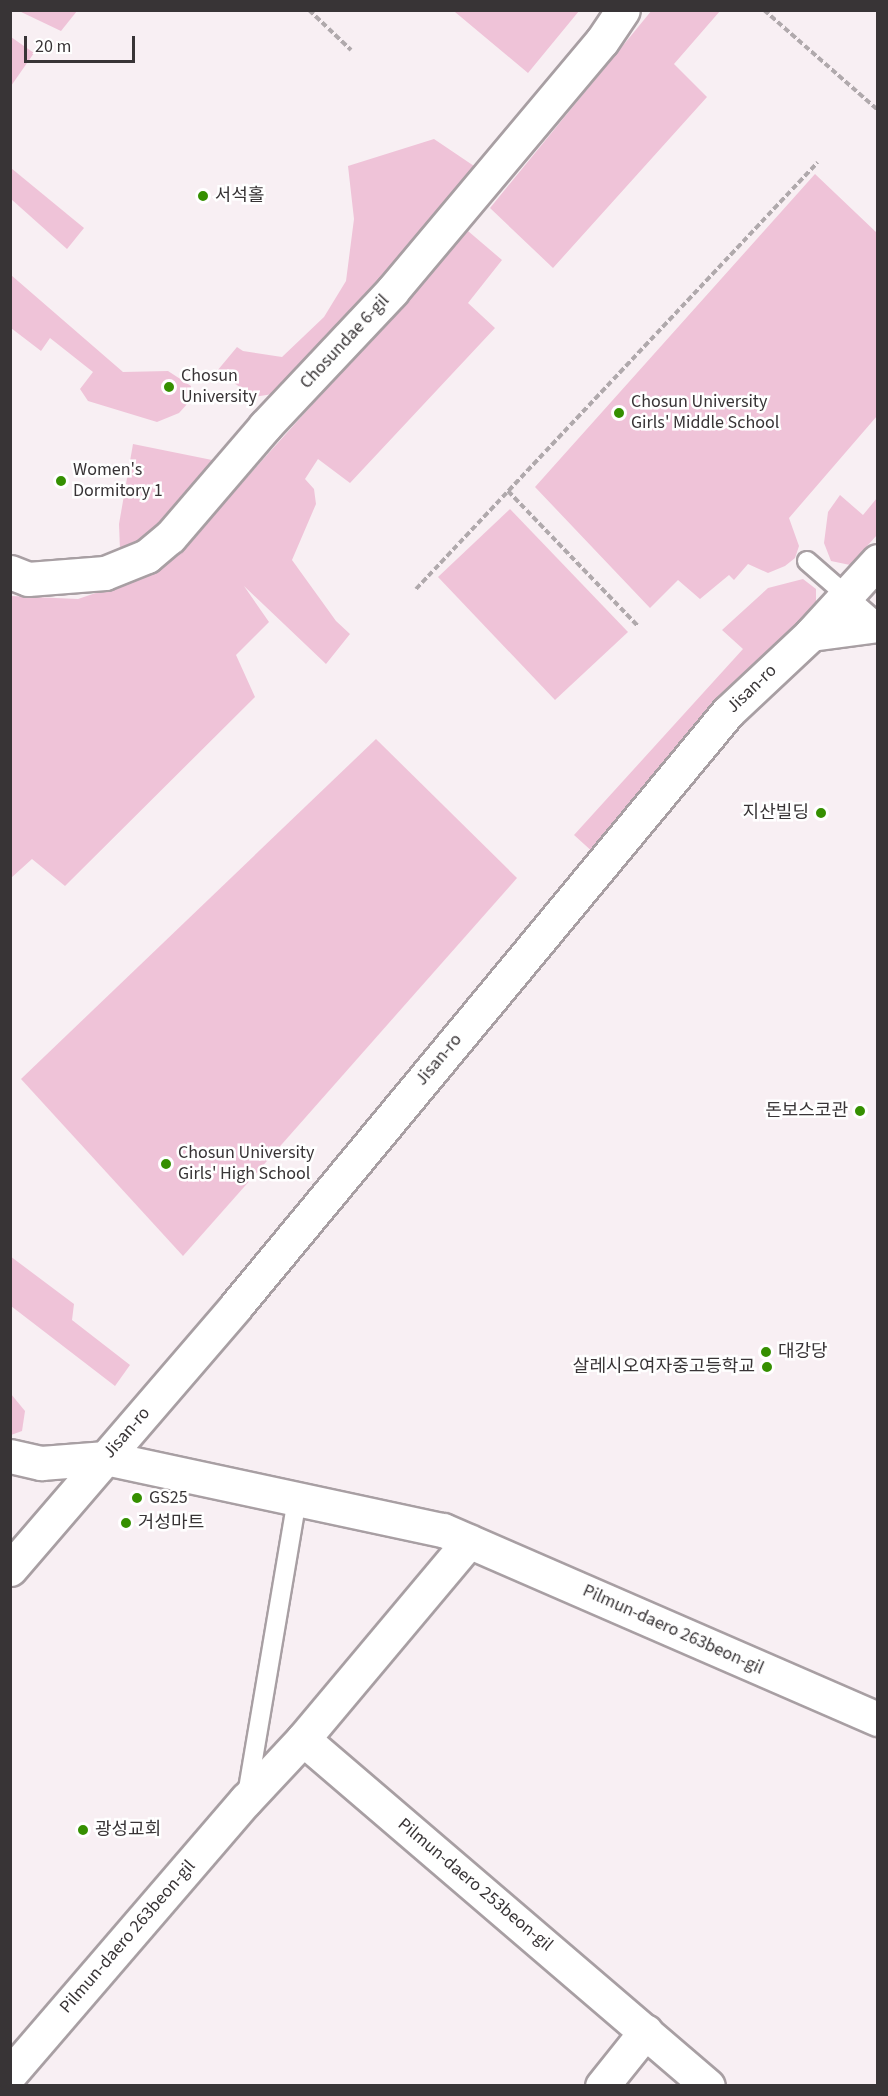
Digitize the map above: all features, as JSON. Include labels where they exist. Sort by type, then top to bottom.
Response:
[{"type":"street","name":"Chosundae 6-gil","points":[[10,572],[28,579],[105,573],[147,556],[170,537],[265,426],[392,291],[603,41],[623,10]]},
{"type":"street","name":"Jisan-ro","points":[[10,1569],[236,1306],[728,712],[811,634],[878,561]]},
{"type":"street","points":[[811,634],[878,624]]},
{"type":"street","name":"Pilmun-daero 263beon-gil","points":[[10,1456],[41,1463],[106,1458],[443,1530],[878,1719]]},
{"type":"street","name":"Pilmun-daero 263beon-gil","points":[[10,2074],[246,1800],[303,1740],[469,1541]]},
{"type":"street","name":"Pilmun-daero 253beon-gil","points":[[303,1740],[708,2085]]},
{"type":"street","points":[[602,2085],[646,2031]]},
{"type":"lane","points":[[807,561],[878,624]]},
{"type":"lane","points":[[246,1800],[297,1499]]},
{"type":"path","points":[[309,10],[351,50]]},
{"type":"path","points":[[764,10],[878,111]]},
{"type":"path","points":[[416,589],[818,162]]},
{"type":"path","points":[[508,491],[638,626]]},
{"type":"shaded area","points":[[456,10],[579,11],[528,73],[455,12]]},
{"type":"shaded area","points":[[652,10],[720,11],[674,64],[707,97],[553,268],[490,208]]},
{"type":"shaded area","points":[[19,11],[77,11],[61,31]]},
{"type":"shaded area","points":[[11,37],[34,53],[11,86]]},
{"type":"shaded area","points":[[434,139],[474,166],[472,182],[285,392],[254,397],[217,371],[237,347],[243,351],[282,357],[324,317],[346,281],[354,219],[348,166]]},
{"type":"shaded area","points":[[11,168],[84,228],[67,249],[11,199]]},
{"type":"shaded area","points":[[815,174],[877,233],[877,416],[789,518],[799,546],[795,558],[785,566],[768,573],[748,564],[734,580],[729,575],[700,599],[678,580],[650,608],[535,487]]},
{"type":"shaded area","points":[[468,231],[502,260],[468,303],[495,328],[350,483],[318,459],[305,479],[314,489],[316,504],[292,560],[336,621],[350,634],[326,664],[244,586],[269,622],[236,655],[255,697],[65,886],[32,859],[11,878],[11,596],[78,599],[137,579],[188,543]]},
{"type":"shaded area","points":[[11,275],[123,372],[168,371],[191,386],[189,402],[179,413],[157,422],[88,401],[80,389],[93,372],[50,338],[41,351],[11,328]]},
{"type":"shaded area","points":[[133,444],[217,461],[151,537],[120,550],[119,524]]},
{"type":"shaded area","points":[[840,495],[863,515],[877,498],[877,535],[850,565],[831,561],[824,543],[828,512]]},
{"type":"shaded area","points":[[510,509],[628,632],[555,700],[438,577]]},
{"type":"shaded area","points":[[803,579],[816,589],[816,606],[595,854],[574,835],[743,649],[722,630],[768,588]]},
{"type":"shaded area","points":[[376,739],[517,878],[183,1256],[21,1079]]},
{"type":"shaded area","points":[[10,1256],[74,1304],[72,1320],[130,1365],[115,1386],[11,1306]]},
{"type":"shaded area","points":[[11,1394],[25,1411],[22,1431],[11,1435]]},
{"type":"place","name":"서석홀","points":[[203,196]]},
{"type":"place","name":"Chosun University","points":[[169,387]]},
{"type":"place","name":"Chosun University Girls' Middle School","points":[[619,413]]},
{"type":"place","name":"Women's Dormitory 1","points":[[61,481]]},
{"type":"place","name":"지산빌딩","points":[[821,813]]},
{"type":"place","name":"돈보스코관","points":[[860,1111]]},
{"type":"place","name":"Chosun University Girls' High School","points":[[166,1164]]},
{"type":"place","name":"대강당","points":[[766,1352]]},
{"type":"place","name":"살레시오여자중고등학교","points":[[767,1367]]},
{"type":"place","name":"GS25","points":[[137,1498]]},
{"type":"place","name":"거성마트","points":[[126,1523]]},
{"type":"place","name":"광성교회","points":[[83,1830]]}]
